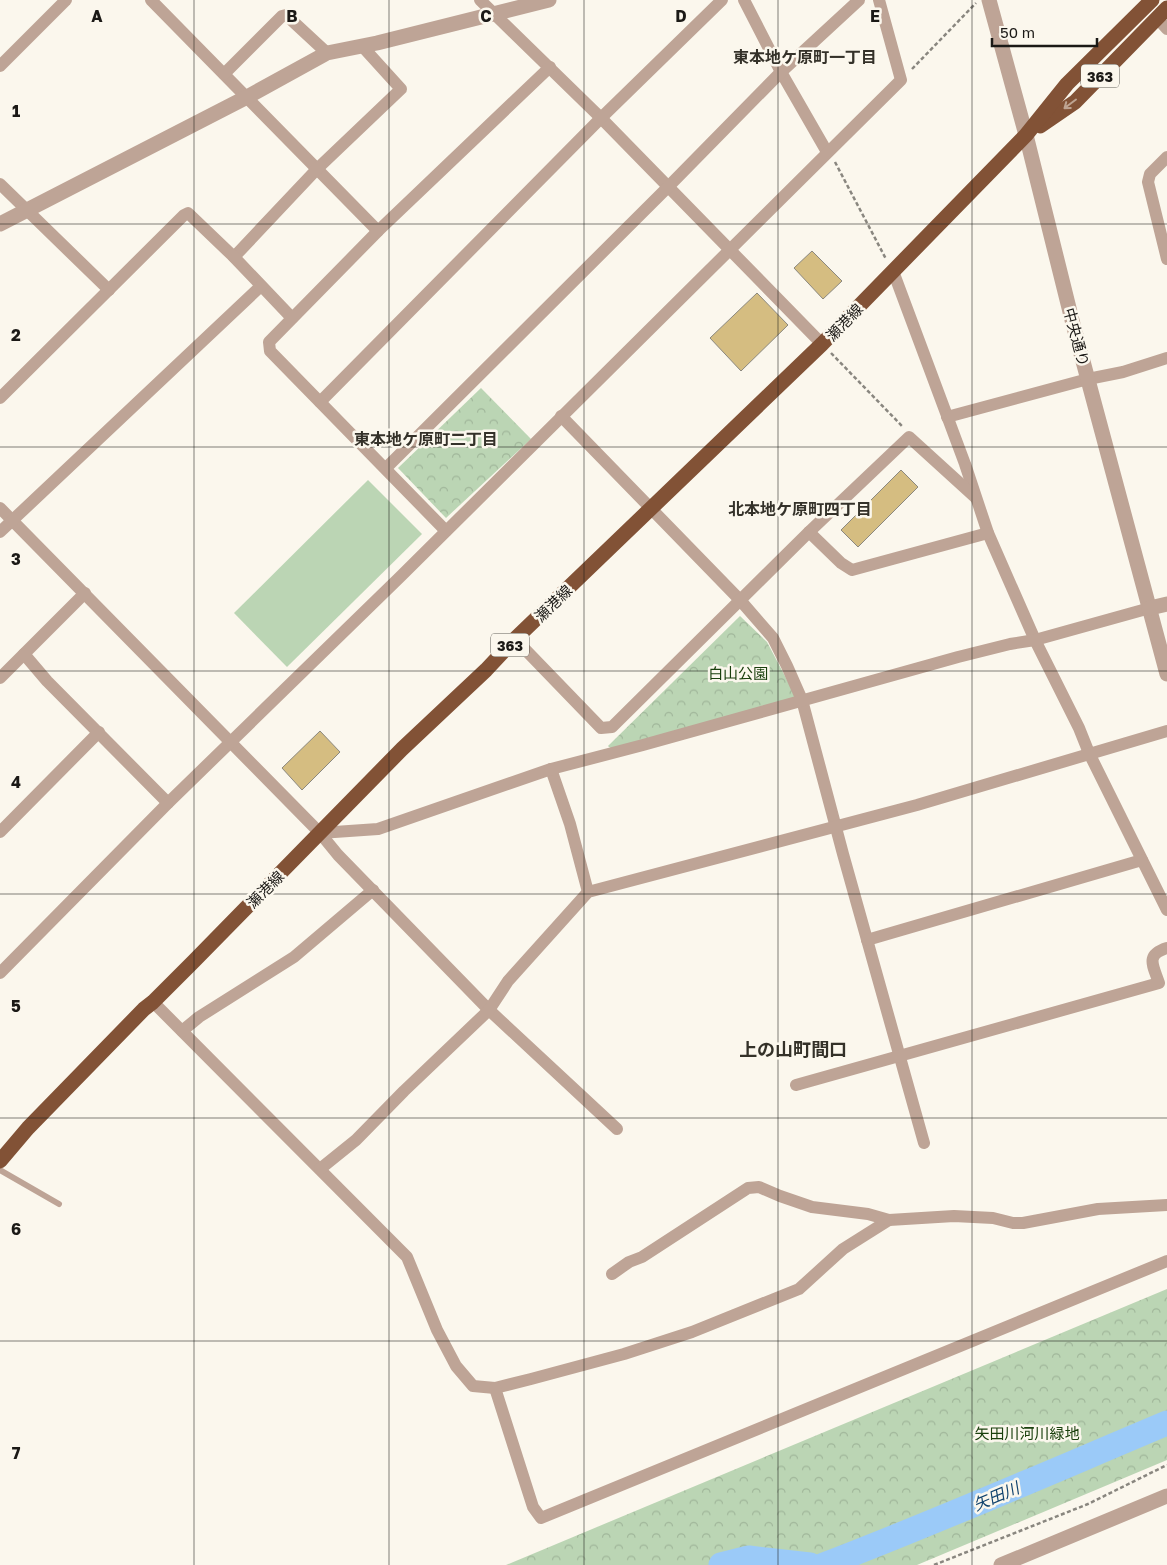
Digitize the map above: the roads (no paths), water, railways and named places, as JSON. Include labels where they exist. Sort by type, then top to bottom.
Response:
[{"type":"highway","name":"瀬港線","points":[[0,1161],[28,1128],[144,1008],[153,1002],[402,749],[822,344],[1026,135],[1067,84],[1152,0]]},
{"type":"highway","name":"瀬港線","points":[[1026,135],[1074,102],[1164,19]]},
{"type":"street","points":[[0,66],[66,0]]},
{"type":"street","points":[[151,0],[378,231]]},
{"type":"street","points":[[480,0],[601,118],[822,344]]},
{"type":"street","points":[[0,224],[327,53],[549,0]]},
{"type":"street","points":[[320,402],[601,118],[722,0]]},
{"type":"street","points":[[744,0],[781,72],[828,151]]},
{"type":"street","points":[[386,468],[781,72],[859,0]]},
{"type":"street","points":[[0,973],[168,803],[446,531],[901,80],[879,0]]},
{"type":"street","name":"中央通り","points":[[989,0],[1167,674]]},
{"type":"street","points":[[224,74],[282,16],[286,15],[327,53]]},
{"type":"street","points":[[234,257],[317,169],[401,89],[362,46]]},
{"type":"street","points":[[446,531],[270,351],[269,342],[378,231],[550,67]]},
{"type":"street","points":[[1167,157],[1150,174],[1148,182],[1167,260]]},
{"type":"street","points":[[0,184],[109,290]]},
{"type":"street","points":[[0,398],[184,215],[188,214],[234,257],[292,318]]},
{"type":"street","points":[[893,271],[988,533],[1035,640],[1079,728],[1088,753],[1167,910]]},
{"type":"street","points":[[0,532],[261,286]]},
{"type":"street","points":[[947,417],[1088,379],[1123,372],[1167,358]]},
{"type":"street","points":[[561,416],[740,600],[773,638],[787,666],[802,700],[924,1143]]},
{"type":"street","points":[[515,639],[601,728],[612,727],[809,532],[909,437],[977,499]]},
{"type":"street","points":[[0,508],[320,833],[338,855],[489,1010],[617,1129]]},
{"type":"street","points":[[809,532],[841,563],[852,570],[988,533]]},
{"type":"street","points":[[0,678],[85,593]]},
{"type":"street","points":[[320,833],[378,828],[552,769],[958,656],[1035,640],[1167,604]]},
{"type":"street","points":[[24,654],[47,681],[168,803]]},
{"type":"street","points":[[320,1169],[356,1140],[489,1010],[508,981],[588,892],[935,799],[1167,731]]},
{"type":"street","points":[[0,832],[99,732]]},
{"type":"street","points":[[552,769],[570,824],[588,892]]},
{"type":"street","points":[[867,940],[1142,860]]},
{"type":"street","points":[[182,1031],[199,1017],[294,957],[373,890]]},
{"type":"street","points":[[796,1085],[1159,983],[1152,962],[1153,957],[1157,951],[1167,948]]},
{"type":"street","points":[[153,1002],[407,1257],[437,1330],[456,1366],[474,1386],[495,1388],[624,1354],[692,1332],[799,1289],[842,1250],[889,1220]]},
{"type":"street","points":[[612,1274],[629,1262],[642,1257],[748,1188],[758,1187],[812,1207],[868,1214],[889,1220],[954,1216],[992,1218],[1013,1223],[1023,1223],[1098,1209],[1167,1205]]},
{"type":"street","points":[[495,1388],[533,1507],[541,1518],[1167,1260]]},
{"type":"street","points":[[1001,1565],[1167,1496]]},
{"type":"lane","points":[[0,1170],[59,1204]]},
{"type":"waterway","name":"矢田川","points":[[824,1565],[1167,1423]]},
{"type":"waterway","name":"矢田川","points":[[721,1565],[749,1558],[810,1565]]},
{"type":"district","name":"東本地ケ原町一丁目","points":[[805,57]]},
{"type":"district","name":"東本地ケ原町二丁目","points":[[426,439]]},
{"type":"district","name":"北本地ケ原町四丁目","points":[[800,509]]},
{"type":"district","name":"上の山町間口","points":[[793,1049]]},
{"type":"park label","name":"白山公園","points":[[738,673]]},
{"type":"park label","name":"矢田川河川緑地","points":[[1027,1433]]}]
